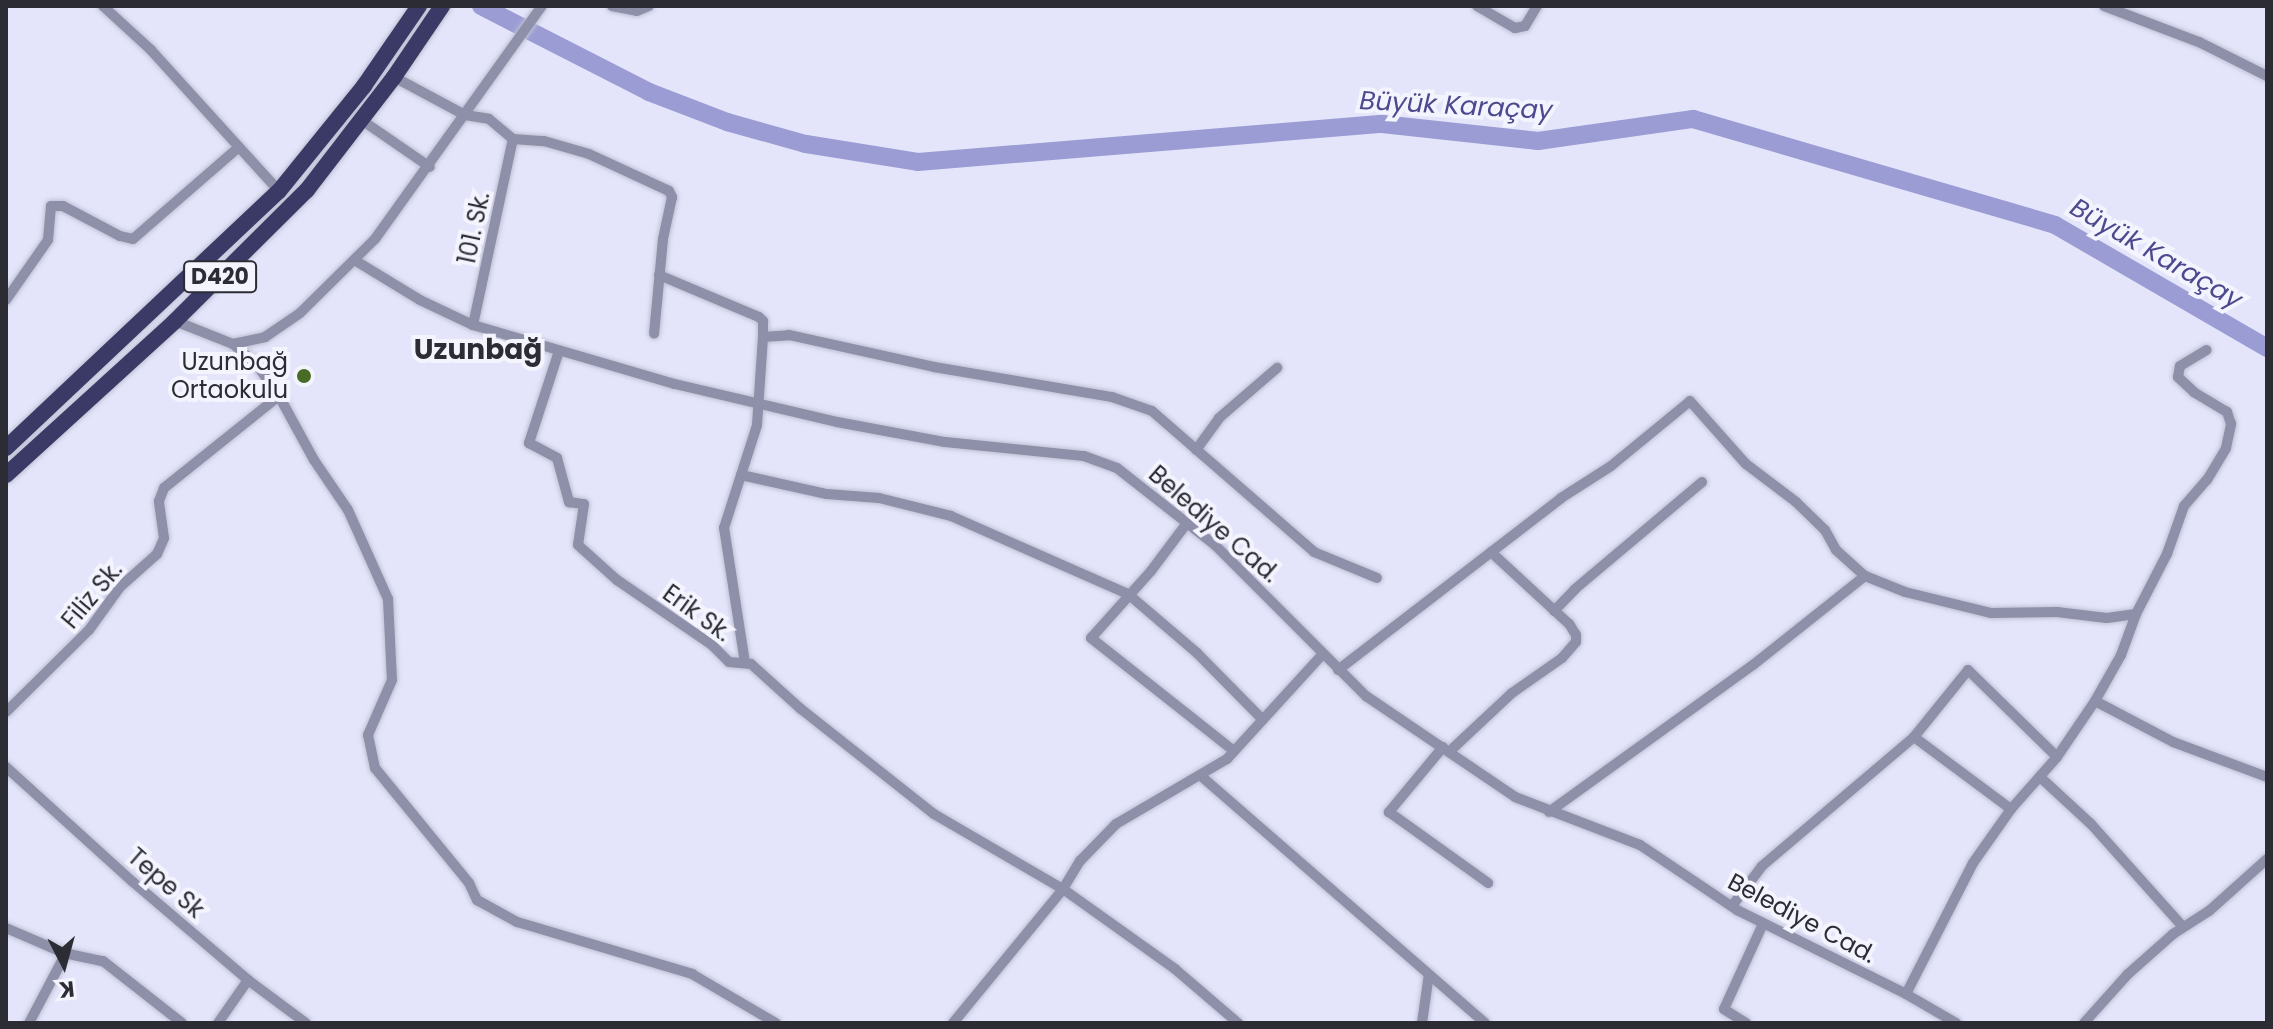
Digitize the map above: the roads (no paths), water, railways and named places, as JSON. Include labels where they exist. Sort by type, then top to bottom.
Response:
[{"type":"highway","points":[[6,448],[279,191],[323,140],[419,6]]},
{"type":"highway","name":"D420","points":[[6,475],[175,321],[307,190],[363,121],[442,6]]},
{"type":"street","points":[[103,6],[151,50],[279,191]]},
{"type":"street","points":[[233,344],[265,337],[300,313],[356,261],[430,167],[542,6]]},
{"type":"street","points":[[612,6],[637,11],[649,6]]},
{"type":"street","points":[[1477,6],[1515,28],[1525,26],[1537,6]]},
{"type":"street","points":[[2104,6],[2199,42],[2267,76]]},
{"type":"street","points":[[394,77],[465,115],[489,119],[513,139],[544,141],[589,154],[669,191],[672,197],[659,275],[654,334]]},
{"type":"street","points":[[363,121],[430,167]]},
{"type":"street","name":"101. Sk.","points":[[473,325],[513,139]]},
{"type":"street","points":[[6,300],[48,240],[51,206],[63,206],[120,236],[133,239],[239,147]]},
{"type":"street","name":"Belediye Cad.","points":[[356,261],[410,295],[473,325],[559,351],[759,403],[945,442],[1084,456],[1117,468],[1187,523],[1250,579],[1366,696],[1515,797],[1640,845],[1763,924],[1906,994],[1950,1022]]},
{"type":"street","points":[[659,275],[763,321],[759,403],[749,457],[724,528],[745,663]]},
{"type":"street","points":[[175,321],[233,344],[257,365],[348,510],[388,599],[392,680],[368,735],[375,768],[469,883],[477,900],[517,922],[692,974],[776,1023]]},
{"type":"street","points":[[763,337],[789,335],[934,367],[1112,397],[1152,411],[1314,552],[1377,578]]},
{"type":"street","points":[[1906,994],[1973,863],[2011,809],[2057,757],[2095,701],[2121,655],[2136,614],[2167,554],[2184,506],[2207,480],[2231,437],[2227,412],[2194,392],[2178,377],[2180,366],[2207,350]]},
{"type":"street","name":"Erik Sk.","points":[[559,351],[529,443],[557,458],[569,502],[584,504],[578,545],[617,580],[712,645],[729,662],[751,664],[801,709],[934,814],[1063,889],[1175,969],[1238,1023]]},
{"type":"street","points":[[1196,450],[1219,418],[1277,368]]},
{"type":"street","name":"Filiz Sk.","points":[[6,712],[89,630],[120,587],[157,554],[164,538],[159,501],[164,488],[279,396]]},
{"type":"street","points":[[1338,670],[1491,552],[1611,466],[1690,401],[1746,464],[1805,511],[1825,530],[1849,565],[1865,576],[1905,592],[1991,613],[2046,611],[2107,618],[2136,614]]},
{"type":"street","points":[[741,475],[827,494],[879,498],[951,516],[1128,594],[1197,653],[1262,719]]},
{"type":"street","points":[[1554,611],[1575,589],[1702,482]]},
{"type":"street","points":[[1187,523],[1151,571],[1091,638],[1234,751]]},
{"type":"street","points":[[1488,883],[1389,812],[1446,749],[1512,693],[1572,650],[1576,635],[1491,552]]},
{"type":"street","points":[[1549,812],[1753,665],[1865,576]]},
{"type":"street","points":[[953,1023],[1063,889],[1080,861],[1116,824],[1201,776],[1234,751],[1322,655]]},
{"type":"street","points":[[1732,906],[1762,866],[1914,737],[1968,670],[2057,757]]},
{"type":"street","points":[[2095,701],[2173,742],[2267,777]]},
{"type":"street","points":[[1914,737],[2011,809]]},
{"type":"street","name":"Tepe Sk","points":[[6,767],[133,882],[248,980],[306,1023]]},
{"type":"street","points":[[1201,776],[1485,1023]]},
{"type":"street","points":[[2040,777],[2091,824],[2183,927]]},
{"type":"street","points":[[2084,1023],[2128,974],[2183,927],[2209,911],[2267,859]]},
{"type":"street","points":[[1746,1023],[1724,1009],[1763,924]]},
{"type":"street","points":[[6,928],[66,953],[103,961],[182,1023]]},
{"type":"street","points":[[29,1023],[66,953]]},
{"type":"street","points":[[1422,1023],[1429,974]]},
{"type":"street","points":[[218,1023],[248,980]]},
{"type":"waterway","name":"Büyük Karaçay","points":[[481,6],[649,92],[727,122],[806,144],[918,162],[1382,124],[1538,141],[1693,119],[2055,225],[2267,348]]},
{"type":"place","name":"Uzunbağ Ortaokulu","points":[[304,376]]},
{"type":"district","name":"Uzunbağ","points":[[478,350]]}]
